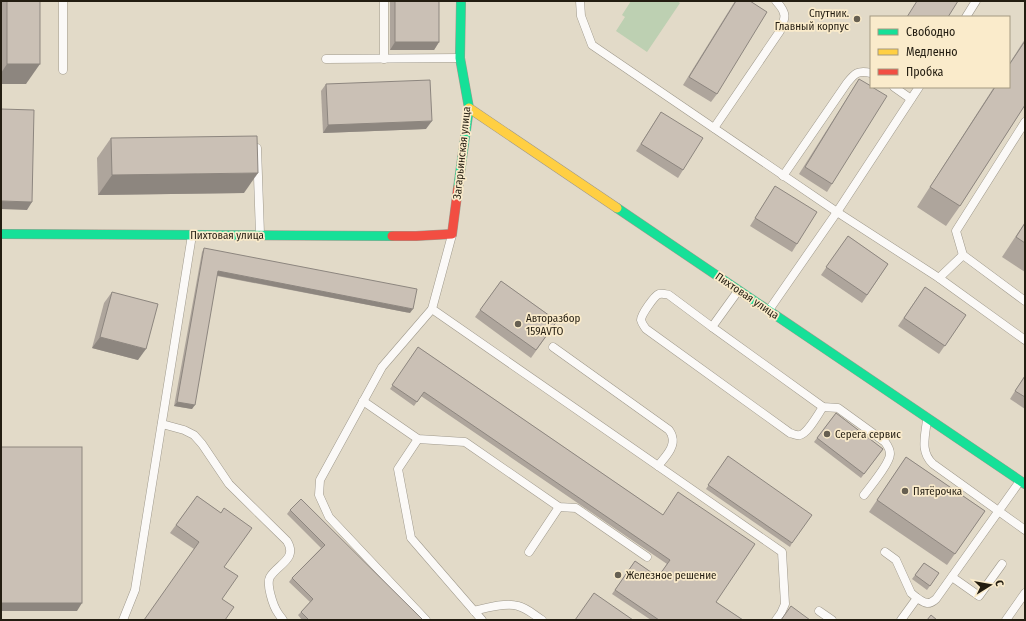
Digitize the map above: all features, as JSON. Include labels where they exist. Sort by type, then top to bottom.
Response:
[{"type":"main road","name":"Загарьинская улица","points":[[452,234],[469,108],[460,58],[461,1]]},
{"type":"main road","name":"Пихтовая улица","points":[[469,108],[1023,482]]},
{"type":"main road","name":"Пихтовая улица","points":[[1,234],[416,236],[452,234]]},
{"type":"lane","points":[[63,1],[63,70]]},
{"type":"lane","points":[[384,1],[384,59]]},
{"type":"lane","points":[[580,1],[581,16],[592,45],[783,176],[939,278],[1025,340]]},
{"type":"lane","points":[[714,128],[780,31],[785,19],[783,9],[776,1]]},
{"type":"lane","points":[[967,16],[976,1]]},
{"type":"lane","points":[[326,59],[460,58]]},
{"type":"lane","points":[[783,176],[854,74],[863,71],[870,73]]},
{"type":"lane","points":[[895,88],[911,99]]},
{"type":"lane","points":[[768,311],[837,212],[918,88]]},
{"type":"lane","points":[[1025,122],[956,231],[963,255],[1025,301]]},
{"type":"lane","points":[[249,142],[257,142],[260,235]]},
{"type":"lane","points":[[426,620],[329,517],[320,495],[320,480],[382,367],[432,309],[452,234]]},
{"type":"lane","points":[[123,620],[135,590],[193,235]]},
{"type":"lane","points":[[939,278],[963,255]]},
{"type":"lane","points":[[712,327],[738,290]]},
{"type":"lane","points":[[823,407],[806,432],[796,436],[790,433],[646,329],[642,324],[642,314],[658,294],[669,296],[823,407],[838,408],[885,442],[889,447],[890,455],[887,463],[864,495]]},
{"type":"lane","points":[[432,309],[782,552],[786,604],[776,620]]},
{"type":"lane","points":[[553,348],[669,430],[673,442],[671,448],[658,466]]},
{"type":"lane","points":[[363,402],[418,439],[465,442],[560,507],[576,508],[647,557]]},
{"type":"lane","points":[[927,418],[924,446],[928,459],[1025,530]]},
{"type":"lane","points":[[162,424],[184,430],[194,435],[202,444],[229,484],[287,541],[290,546],[288,559],[270,578],[269,583],[273,602],[277,612],[283,620]]},
{"type":"lane","points":[[418,439],[398,469],[411,538],[482,620]]},
{"type":"lane","points":[[885,552],[896,560],[911,593],[927,603],[932,603],[999,511],[1023,482]]},
{"type":"lane","points":[[529,552],[560,507]]},
{"type":"lane","points":[[952,576],[979,596],[1002,564]]},
{"type":"lane","points":[[1006,620],[1025,593]]},
{"type":"lane","points":[[901,620],[917,598]]},
{"type":"lane","points":[[474,611],[506,604],[516,605],[525,608],[542,620]]},
{"type":"lane","points":[[819,611],[832,620]]},
{"type":"green space","points":[[631,1],[677,1],[680,3],[647,52],[616,31],[625,17],[622,15]]},
{"type":"building","points":[[7,1],[40,1],[40,64],[7,64]]},
{"type":"building","points":[[395,1],[439,1],[439,42],[395,42]]},
{"type":"building","points":[[736,1],[750,1],[767,12],[717,94],[689,77]]},
{"type":"building","points":[[917,1],[958,1],[949,16],[908,16]]},
{"type":"building","points":[[1025,41],[1025,105],[960,206],[930,187],[994,88],[1010,88],[1010,64]]},
{"type":"building","points":[[859,79],[870,85],[870,88],[874,88],[887,96],[832,184],[805,167]]},
{"type":"building","points":[[430,80],[432,121],[328,125],[326,84]]},
{"type":"building","points":[[1,109],[34,110],[32,202],[1,201]]},
{"type":"building","points":[[661,112],[703,138],[683,170],[641,144]]},
{"type":"building","points":[[257,136],[258,173],[112,175],[111,138]]},
{"type":"building","points":[[775,186],[817,212],[797,244],[755,218]]},
{"type":"building","points":[[1025,223],[1025,243],[1016,237]]},
{"type":"building","points":[[848,236],[888,264],[867,295],[826,267]]},
{"type":"building","points":[[204,248],[417,289],[413,309],[218,271],[195,405],[177,402]]},
{"type":"building","points":[[501,281],[557,321],[536,350],[480,310]]},
{"type":"building","points":[[925,287],[966,315],[945,346],[904,318]]},
{"type":"building","points":[[112,292],[158,304],[146,349],[100,337]]},
{"type":"building","points":[[418,347],[663,515],[678,492],[755,544],[716,602],[743,620],[659,620],[615,590],[635,561],[658,577],[670,560],[424,392],[417,402],[392,385]]},
{"type":"building","points":[[1025,376],[1025,397],[1015,391]]},
{"type":"building","points":[[836,413],[883,449],[864,474],[817,438]]},
{"type":"building","points":[[1,447],[82,447],[82,603],[1,603]]},
{"type":"building","points":[[728,456],[812,515],[792,543],[708,485]]},
{"type":"building","points":[[906,457],[985,511],[955,554],[877,500]]},
{"type":"building","points":[[197,496],[221,513],[224,508],[252,528],[224,567],[238,576],[222,599],[234,607],[225,620],[144,620],[199,542],[176,525]]},
{"type":"building","points":[[301,499],[423,620],[309,620],[301,612],[313,599],[292,578],[325,545],[290,510]]},
{"type":"building","points":[[924,563],[939,573],[930,586],[915,575]]},
{"type":"building","points":[[594,593],[633,620],[575,620]]},
{"type":"building","points":[[791,606],[810,620],[781,620]]},
{"type":"building","points":[[931,615],[937,620],[927,620]]},
{"type":"traffic: fast","points":[[458,188],[469,108],[460,58],[461,1]]},
{"type":"traffic: fast","points":[[617,208],[1025,484]]},
{"type":"traffic: fast","points":[[1,234],[392,236]]},
{"type":"traffic: slow","points":[[469,108],[617,208]]},
{"type":"traffic: jam","points":[[392,236],[452,234],[458,188]]},
{"type":"place","name":"Спутник. Главный корпус","points":[[857,19]]},
{"type":"place","name":"Авторазбор 159AVTO","points":[[518,324]]},
{"type":"place","name":"Серега сервис","points":[[827,434]]},
{"type":"place","name":"Пятёрочка","points":[[905,491]]},
{"type":"place","name":"Железное решение","points":[[618,575]]}]
